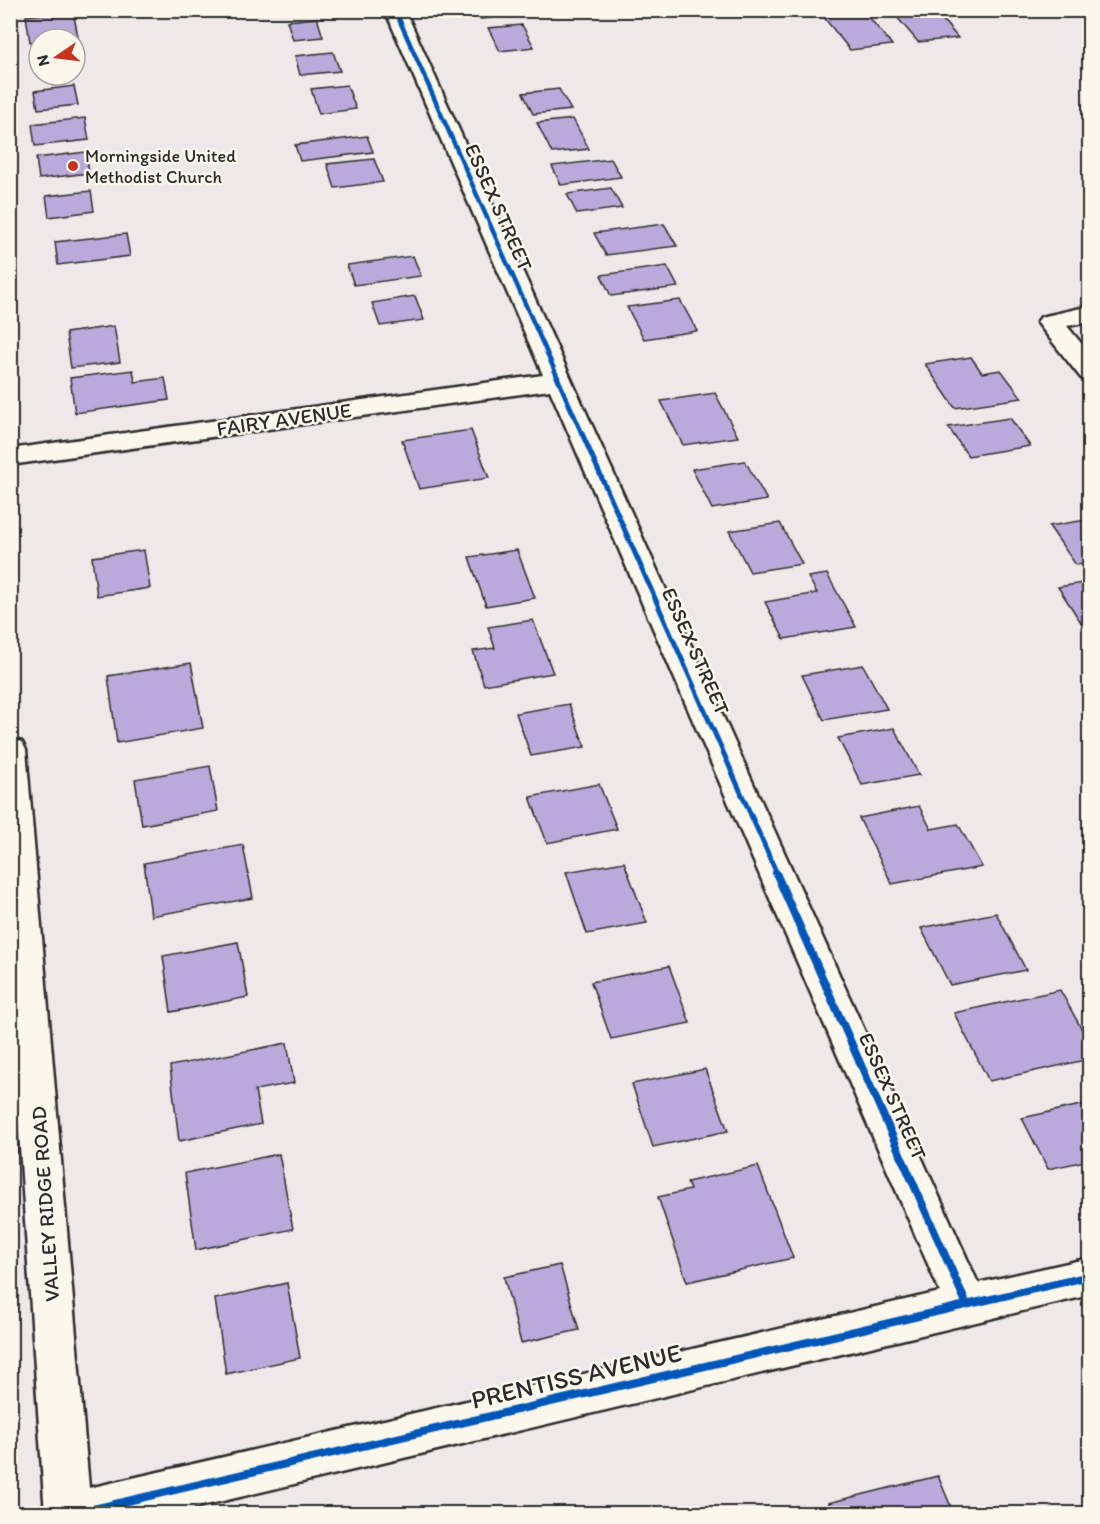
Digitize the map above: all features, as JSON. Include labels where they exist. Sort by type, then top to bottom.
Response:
[{"type":"street","name":"ESSEX STREET","points":[[395,10],[967,1305]]},
{"type":"street","points":[[1089,314],[1050,322],[1089,372]]},
{"type":"street","name":"FAIRY AVENUE","points":[[10,457],[558,381]]},
{"type":"street","name":"VALLEY RIDGE ROAD","points":[[10,750],[70,1514]]},
{"type":"street","name":"PRENTISS AVENUE","points":[[70,1514],[1089,1276]]},
{"type":"building","points":[[476,10],[515,10],[518,15],[481,19]]},
{"type":"building","points":[[818,10],[863,10],[892,45],[850,50]]},
{"type":"building","points":[[891,10],[963,10],[937,13],[958,38],[918,42]]},
{"type":"building","points":[[73,11],[76,27],[28,27],[26,16]]},
{"type":"building","points":[[317,18],[323,37],[293,40],[287,21]]},
{"type":"building","points":[[522,25],[534,47],[500,51],[488,28]]},
{"type":"building","points":[[333,52],[340,71],[300,75],[295,56]]},
{"type":"building","points":[[347,85],[356,109],[319,114],[311,89]]},
{"type":"building","points":[[74,87],[78,105],[38,109],[35,91]]},
{"type":"building","points":[[559,89],[571,110],[533,114],[523,93]]},
{"type":"building","points":[[85,118],[89,140],[35,146],[32,124]]},
{"type":"building","points":[[573,119],[589,149],[552,153],[537,123]]},
{"type":"building","points":[[367,136],[373,152],[300,161],[295,145]]},
{"type":"building","points":[[86,152],[89,173],[39,179],[36,158]]},
{"type":"building","points":[[374,159],[383,182],[335,188],[327,164]]},
{"type":"building","points":[[611,159],[621,177],[561,185],[552,166]]},
{"type":"building","points":[[611,188],[622,208],[577,214],[567,194]]},
{"type":"building","points":[[91,191],[94,211],[49,217],[46,196]]},
{"type":"building","points":[[664,224],[677,246],[606,255],[594,233]]},
{"type":"building","points":[[126,234],[130,256],[58,265],[55,242]]},
{"type":"building","points":[[413,256],[421,276],[354,285],[347,265]]},
{"type":"building","points":[[667,266],[678,287],[611,296],[601,275]]},
{"type":"building","points":[[415,296],[424,320],[380,326],[372,303]]},
{"type":"building","points":[[680,300],[697,331],[644,339],[627,307]]},
{"type":"building","points":[[114,326],[120,362],[71,368],[66,333]]},
{"type":"building","points":[[971,357],[982,373],[1001,370],[1022,398],[955,408],[925,364]]},
{"type":"building","points":[[133,370],[135,382],[165,378],[169,400],[75,413],[70,378]]},
{"type":"building","points":[[715,393],[738,437],[683,445],[661,401]]},
{"type":"building","points":[[1010,418],[1030,446],[968,456],[948,427]]},
{"type":"building","points":[[471,430],[489,478],[419,489],[402,440]]},
{"type":"building","points":[[745,461],[767,500],[712,509],[692,469]]},
{"type":"building","points":[[1086,520],[1090,525],[1090,563],[1076,565],[1049,526]]},
{"type":"building","points":[[780,523],[802,564],[750,572],[729,531]]},
{"type":"building","points":[[144,550],[150,588],[97,596],[92,557]]},
{"type":"building","points":[[517,550],[535,598],[486,606],[469,557]]},
{"type":"building","points":[[827,574],[856,627],[784,639],[765,602],[817,593],[808,577]]},
{"type":"building","points":[[1090,582],[1090,622],[1082,624],[1058,587]]},
{"type":"building","points":[[533,620],[553,673],[484,685],[473,651],[495,648],[488,627]]},
{"type":"building","points":[[191,663],[203,728],[117,743],[108,676]]},
{"type":"building","points":[[863,665],[887,709],[824,720],[802,675]]},
{"type":"building","points":[[569,704],[585,747],[531,756],[516,713]]},
{"type":"building","points":[[894,728],[919,775],[862,785],[838,738]]},
{"type":"building","points":[[210,766],[218,811],[142,825],[135,779]]},
{"type":"building","points":[[599,784],[617,829],[547,843],[530,797]]},
{"type":"building","points":[[919,806],[931,829],[958,824],[982,867],[892,884],[859,818]]},
{"type":"building","points":[[243,845],[253,898],[151,916],[144,863]]},
{"type":"building","points":[[624,862],[647,923],[587,934],[566,872]]},
{"type":"building","points":[[996,913],[1026,970],[950,985],[921,928]]},
{"type":"building","points":[[238,942],[248,997],[171,1012],[163,956]]},
{"type":"building","points":[[669,966],[690,1023],[611,1039],[591,982]]},
{"type":"building","points":[[1060,990],[1090,1044],[1090,1059],[989,1081],[954,1013]]},
{"type":"building","points":[[287,1043],[294,1083],[255,1090],[261,1124],[179,1141],[170,1066]]},
{"type":"building","points":[[705,1069],[728,1131],[653,1147],[632,1084]]},
{"type":"building","points":[[1090,1103],[1090,1160],[1048,1169],[1022,1118]]},
{"type":"building","points":[[279,1154],[293,1229],[196,1250],[185,1173]]},
{"type":"building","points":[[758,1166],[793,1258],[687,1282],[658,1197],[690,1190],[687,1182]]},
{"type":"building","points":[[560,1265],[579,1330],[521,1343],[504,1277]]},
{"type":"building","points":[[287,1283],[300,1358],[226,1374],[215,1299]]},
{"type":"building","points":[[938,1476],[954,1514],[832,1514],[828,1503]]},
{"type":"building","points":[[802,1505],[805,1514],[769,1514]]},
{"type":"cycle path","points":[[395,10],[967,1305]]},
{"type":"cycle path","points":[[72,1514],[1090,1276]]},
{"type":"place","name":"Morningside United Methodist Church","points":[[73,166]]}]
